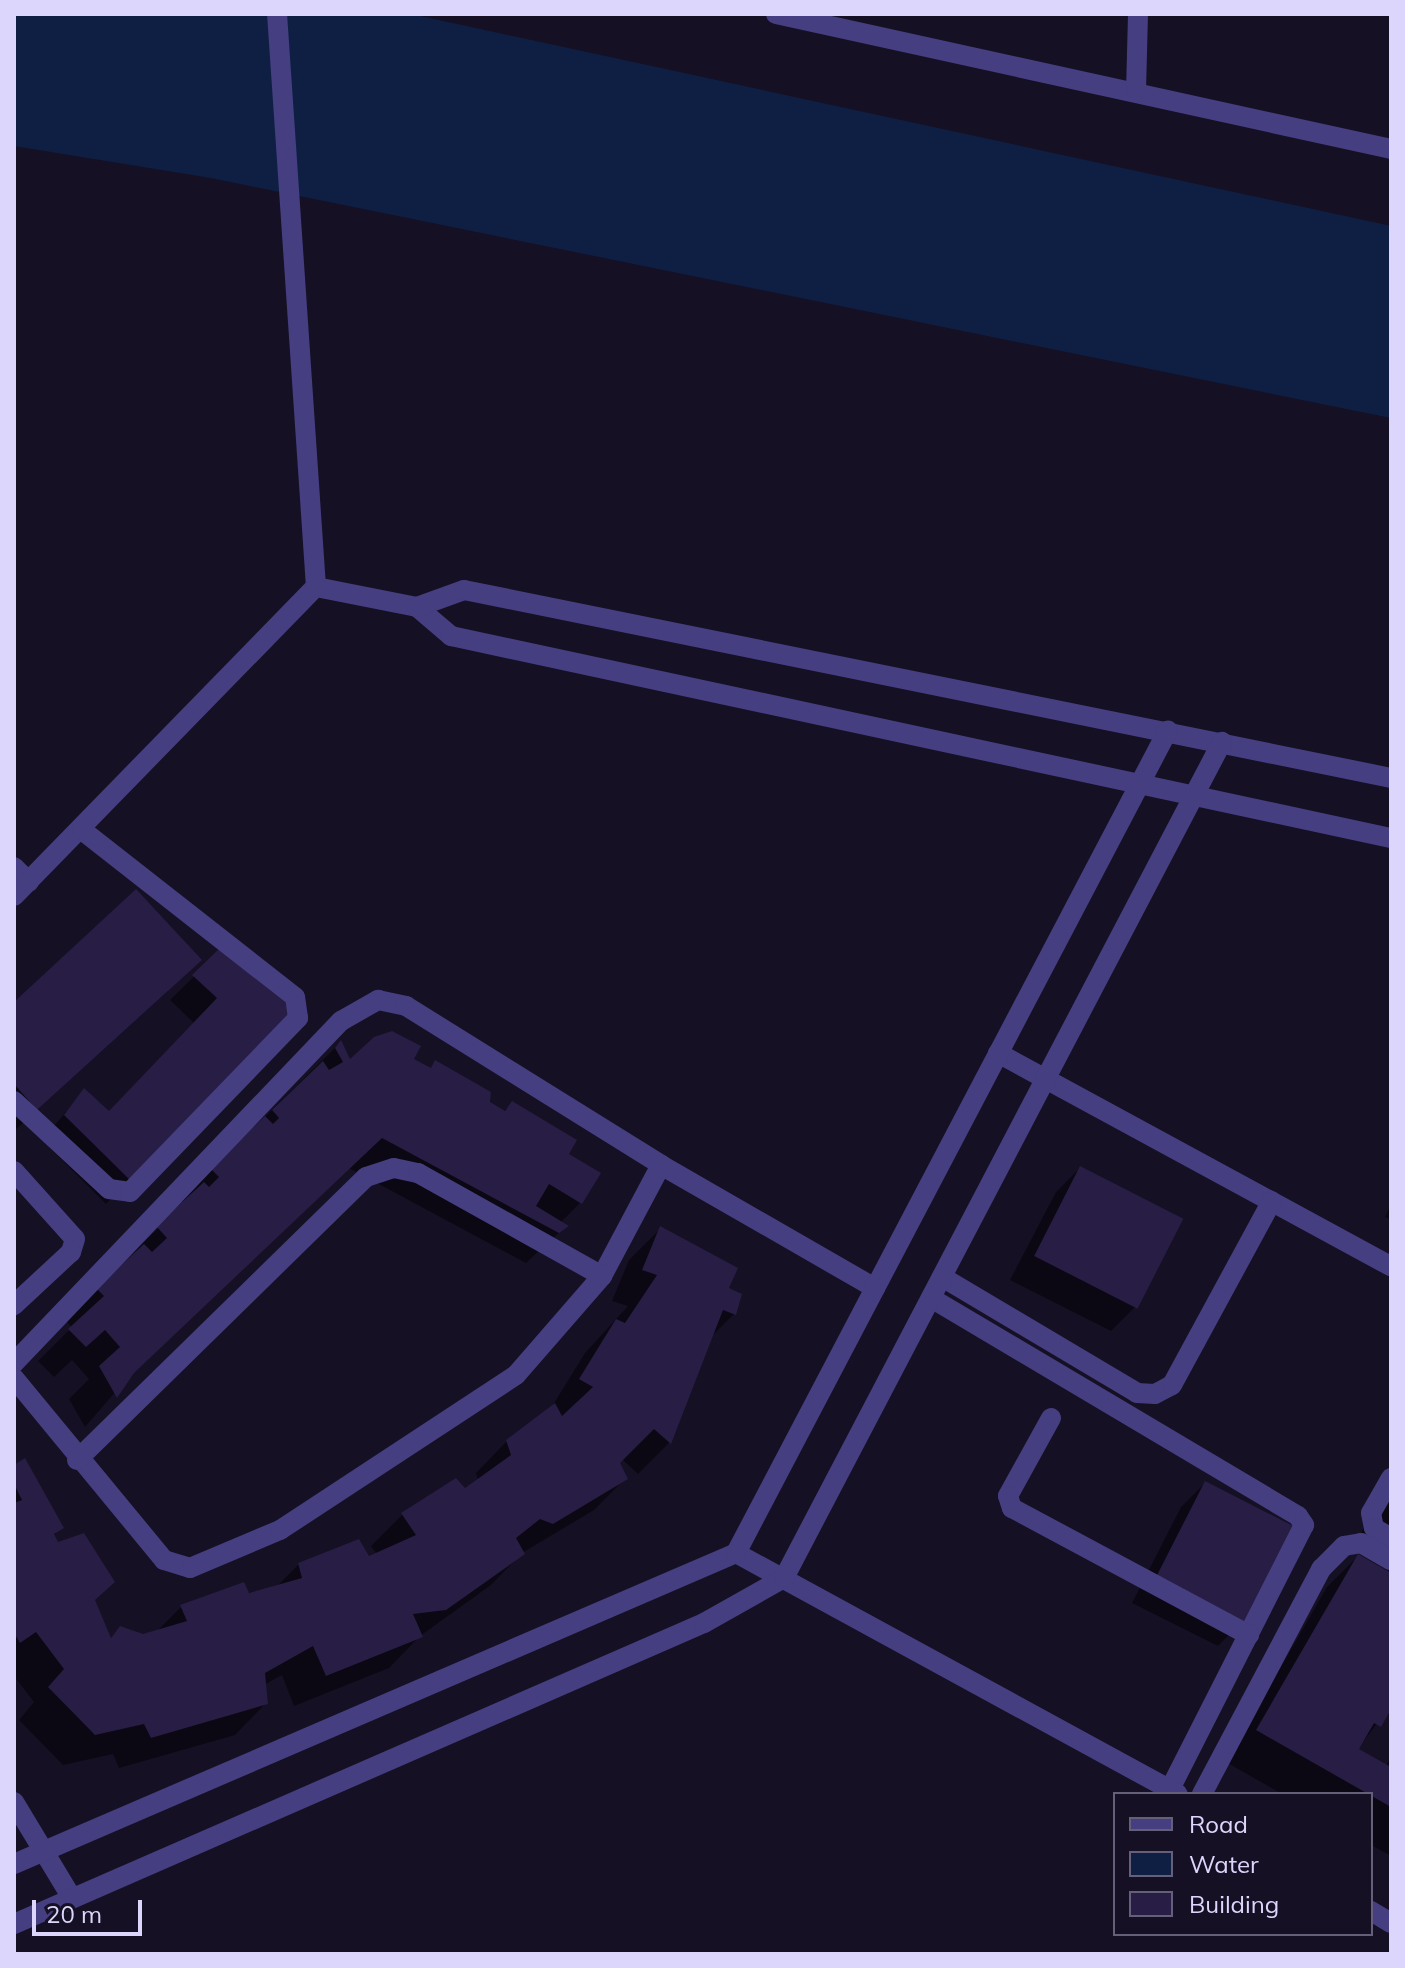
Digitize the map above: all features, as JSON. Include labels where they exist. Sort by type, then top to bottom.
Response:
[{"type":"street","points":[[14,867],[21,889],[83,831],[316,587],[277,14]]},
{"type":"street","points":[[776,14],[1391,149]]},
{"type":"street","points":[[1136,91],[1138,14]]},
{"type":"street","points":[[316,587],[417,607],[451,636],[1391,838]]},
{"type":"street","points":[[417,607],[464,590],[1168,730],[1391,778]]},
{"type":"street","points":[[14,1864],[736,1553],[1168,730]]},
{"type":"street","points":[[14,1924],[704,1623],[784,1578],[1222,742]]},
{"type":"street","points":[[14,1101],[109,1189],[130,1192],[298,1018],[295,997],[83,831]]},
{"type":"street","points":[[14,1363],[341,1021],[378,1000],[406,1006],[661,1165],[875,1288]]},
{"type":"street","points":[[998,1053],[1391,1266]]},
{"type":"street","points":[[14,1378],[77,1460],[164,1560],[190,1568],[280,1530],[516,1375],[602,1276],[661,1165]]},
{"type":"street","points":[[77,1460],[366,1177],[394,1168],[418,1173],[602,1276]]},
{"type":"street","points":[[14,1171],[75,1239],[71,1252],[14,1305]]},
{"type":"street","points":[[942,1277],[1137,1393],[1155,1394],[1172,1385],[1272,1201]]},
{"type":"street","points":[[736,1553],[1174,1792],[1304,1525],[1298,1516],[931,1298]]},
{"type":"street","points":[[1051,1418],[1008,1496],[1012,1508],[1249,1635]]},
{"type":"street","points":[[1391,1478],[1371,1513],[1374,1528],[1391,1538]]},
{"type":"street","points":[[1203,1792],[1321,1569],[1344,1546],[1361,1543],[1391,1560]]},
{"type":"street","points":[[14,1802],[46,1849],[72,1898]]},
{"type":"street","points":[[1373,1912],[1391,1923]]},
{"type":"water","points":[[14,14],[411,14],[1391,226],[1391,418],[211,178],[14,146]]},
{"type":"building","points":[[136,889],[202,960],[37,1110],[14,1084],[14,1002]]},
{"type":"building","points":[[221,947],[294,1008],[131,1181],[64,1115],[84,1088],[109,1111],[217,998],[192,975]]},
{"type":"building","points":[[392,1031],[421,1046],[414,1059],[431,1068],[435,1060],[491,1092],[490,1102],[505,1111],[512,1101],[577,1140],[569,1154],[601,1173],[582,1204],[549,1184],[536,1206],[569,1226],[559,1233],[382,1138],[134,1373],[117,1398],[99,1366],[120,1347],[105,1330],[86,1347],[68,1329],[104,1296],[96,1288],[144,1244],[152,1252],[167,1238],[156,1226],[204,1182],[209,1187],[219,1177],[210,1168],[265,1116],[273,1124],[279,1118],[272,1110],[323,1061],[329,1070],[343,1062],[335,1048],[341,1040],[350,1059],[374,1037]]},
{"type":"building","points":[[1080,1166],[1183,1219],[1138,1309],[1034,1256]]},
{"type":"building","points":[[660,1226],[738,1268],[729,1288],[742,1294],[736,1315],[723,1310],[671,1444],[654,1429],[620,1463],[628,1479],[553,1524],[540,1519],[516,1538],[525,1554],[446,1610],[413,1614],[423,1637],[326,1676],[313,1646],[265,1673],[268,1704],[151,1738],[144,1724],[95,1735],[48,1687],[64,1669],[36,1632],[20,1643],[14,1633],[14,1503],[22,1500],[14,1484],[14,1465],[25,1458],[64,1528],[54,1534],[58,1542],[84,1533],[115,1582],[95,1600],[111,1638],[120,1626],[143,1634],[187,1621],[180,1605],[244,1582],[249,1593],[302,1578],[298,1563],[359,1539],[369,1556],[416,1535],[401,1513],[456,1478],[465,1488],[511,1455],[506,1440],[555,1403],[562,1416],[593,1387],[579,1379],[616,1319],[625,1323],[657,1275],[642,1270]]},
{"type":"building","points":[[1205,1481],[1294,1526],[1244,1624],[1155,1579]]},
{"type":"building","points":[[1358,1554],[1391,1573],[1391,1709],[1381,1727],[1374,1723],[1359,1749],[1391,1767],[1391,1807],[1373,1797],[1373,1792],[1365,1792],[1256,1730]]}]
